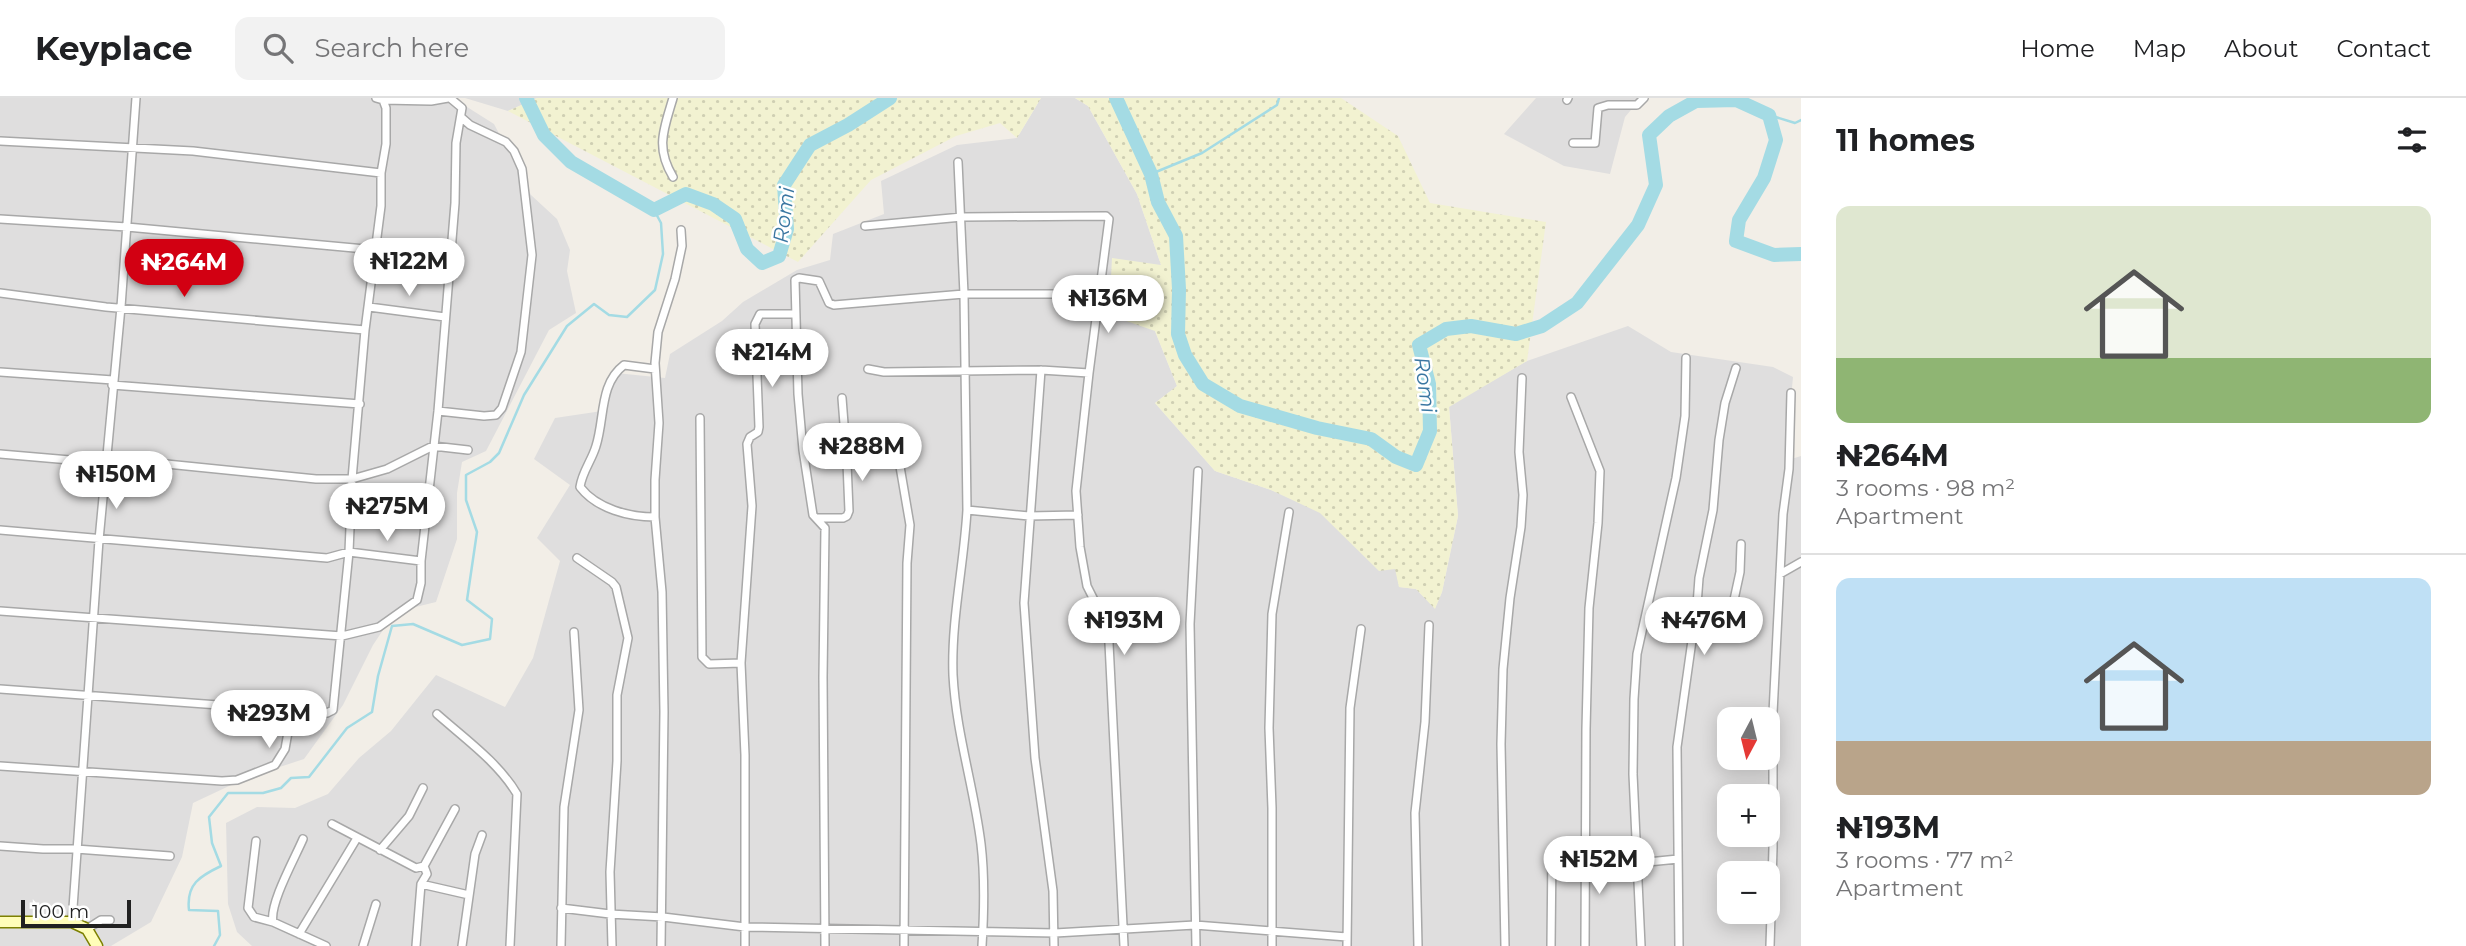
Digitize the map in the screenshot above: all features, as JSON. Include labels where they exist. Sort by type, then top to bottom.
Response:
[{"type":"street","points":[[72,922],[99,540],[121,307],[136,98]]},
{"type":"street","points":[[0,611],[342,636],[379,627],[417,600],[438,411],[455,203],[456,143],[462,108],[449,98],[431,101],[379,99]]},
{"type":"street","points":[[673,98],[662,134],[664,163],[673,177]]},
{"type":"street","points":[[1573,142],[1595,143],[1598,108],[1608,104],[1637,105],[1644,98]]},
{"type":"street","points":[[0,689],[327,713],[333,710],[342,636],[365,330],[382,206],[381,173],[386,144],[386,108],[379,99]]},
{"type":"street","points":[[438,411],[484,416],[496,415],[502,408],[521,352],[532,255],[522,169],[514,151],[506,142],[470,125],[462,118]]},
{"type":"street","points":[[0,141],[193,151],[381,173]]},
{"type":"street","points":[[958,162],[964,294],[967,510],[955,621],[953,675],[963,754],[981,846],[982,946]]},
{"type":"street","points":[[865,226],[962,217],[1106,216],[1109,219],[1076,491],[1080,547],[1087,586],[1101,614],[1109,643],[1124,946]]},
{"type":"street","points":[[0,219],[127,227],[376,250]]},
{"type":"street","points":[[661,946],[662,592],[655,517],[659,423],[656,369],[658,332],[675,279],[682,246],[681,230]]},
{"type":"street","points":[[825,946],[825,528],[813,515],[803,450],[794,284],[799,278],[820,281],[829,303],[834,306],[964,294],[1099,294]]},
{"type":"street","points":[[0,293],[106,307],[365,330]]},
{"type":"street","points":[[369,307],[445,317]]},
{"type":"street","points":[[745,946],[745,755],[741,663],[752,506],[747,444],[759,427],[755,324],[760,314],[795,314]]},
{"type":"street","points":[[1641,946],[1633,761],[1637,654],[1676,478],[1685,416],[1686,358]]},
{"type":"street","points":[[655,517],[626,515],[606,506],[580,487],[597,445],[611,377],[624,365],[656,369]]},
{"type":"street","points":[[1679,946],[1677,747],[1703,550],[1713,510],[1721,428],[1725,403],[1737,368]]},
{"type":"street","points":[[868,369],[884,372],[1041,370],[1089,373]]},
{"type":"street","points":[[1041,370],[1024,603],[1035,758],[1053,891],[1054,946]]},
{"type":"street","points":[[0,372],[360,404]]},
{"type":"street","points":[[1505,946],[1501,744],[1503,669],[1521,527],[1523,495],[1519,452],[1522,378]]},
{"type":"street","points":[[1770,946],[1773,713],[1783,514],[1789,469],[1791,393]]},
{"type":"street","points":[[1571,397],[1600,471],[1598,523],[1589,608],[1585,946]]},
{"type":"street","points":[[816,518],[843,518],[849,511],[842,398]]},
{"type":"street","points":[[700,418],[702,657],[709,664],[741,663]]},
{"type":"street","points":[[0,454],[70,460],[107,458],[316,479],[352,479],[387,469],[433,446],[468,450]]},
{"type":"street","points":[[897,449],[910,525],[907,563],[904,946]]},
{"type":"street","points":[[1196,946],[1190,624],[1198,471]]},
{"type":"street","points":[[967,510],[1029,516],[1078,515]]},
{"type":"street","points":[[1272,946],[1269,727],[1272,614],[1289,512]]},
{"type":"street","points":[[0,530],[327,558],[349,552],[421,561]]},
{"type":"street","points":[[1697,605],[1732,609],[1740,572],[1741,544]]},
{"type":"street","points":[[577,558],[616,587],[628,638],[617,695],[617,761],[610,872],[612,946]]},
{"type":"street","points":[[1780,574],[1801,562]]},
{"type":"street","points":[[1418,946],[1415,813],[1425,722],[1429,625]]},
{"type":"street","points":[[561,908],[745,927],[1055,933],[1195,925],[1272,930],[1347,942],[1350,708],[1361,629]]},
{"type":"street","points":[[561,946],[564,807],[579,710],[575,632]]},
{"type":"street","points":[[0,766],[237,780],[275,765],[285,749],[292,710]]},
{"type":"street","points":[[437,714],[493,765],[517,794],[510,946]]},
{"type":"street","points":[[380,850],[409,816],[423,788]]},
{"type":"street","points":[[416,946],[421,884],[426,874],[424,866],[455,809]]},
{"type":"street","points":[[332,824],[416,868],[424,866]]},
{"type":"street","points":[[462,946],[475,854],[482,835]]},
{"type":"street","points":[[305,946],[301,935],[357,838]]},
{"type":"street","points":[[273,922],[275,902],[303,839]]},
{"type":"street","points":[[256,841],[248,908],[254,917],[273,922],[326,946]]},
{"type":"street","points":[[1551,946],[1552,849],[1637,845]]},
{"type":"street","points":[[0,846],[170,856]]},
{"type":"street","points":[[1638,863],[1678,859]]},
{"type":"street","points":[[421,884],[468,895]]},
{"type":"street","points":[[363,946],[376,904]]},
{"type":"street","points":[[87,929],[101,920],[110,920]]},
{"type":"street","points":[[0,922],[72,922],[87,929],[97,946]]},
{"type":"shaded area","points":[[0,98],[456,100],[494,124],[531,195],[557,219],[570,250],[567,271],[576,313],[549,330],[486,451],[462,462],[457,493],[457,539],[436,602],[395,612],[373,645],[343,705],[304,759],[246,778],[193,803],[182,857],[151,922],[111,946],[0,946]]},
{"type":"shaded area","points":[[465,98],[537,98],[508,111]]},
{"type":"shaded area","points":[[1041,98],[1075,98],[1088,106],[1137,194],[1161,265],[1155,331],[1177,386],[1155,403],[1215,471],[1271,490],[1324,513],[1396,569],[1399,587],[1416,589],[1435,608],[1442,592],[1458,516],[1449,406],[1527,361],[1628,326],[1671,352],[1773,367],[1793,377],[1785,461],[1801,456],[1801,946],[252,946],[237,932],[228,904],[226,823],[257,807],[295,808],[328,794],[359,758],[391,731],[436,675],[505,707],[533,658],[560,561],[537,538],[570,485],[534,459],[555,418],[602,411],[616,373],[665,378],[670,354],[722,321],[743,302],[797,270],[830,260],[833,234],[884,214],[881,181],[957,145],[1017,138]]},
{"type":"shaded area","points":[[1536,98],[1641,98],[1625,117],[1610,174],[1564,166],[1504,134]]},
{"type":"green space","points":[[537,98],[1041,98],[1017,138],[1000,123],[956,136],[871,180],[798,262],[508,111]]},
{"type":"green space","points":[[1075,98],[1341,98],[1398,136],[1430,203],[1546,222],[1527,361],[1449,407],[1458,516],[1442,592],[1435,609],[1416,589],[1399,587],[1395,569],[1379,571],[1320,513],[1271,490],[1215,471],[1155,403],[1177,386],[1155,331],[1109,315],[1112,258],[1161,265],[1137,194],[1088,106]]},
{"type":"waterway","name":"Romi","points":[[526,98],[544,135],[571,162],[654,210],[686,194],[713,204],[735,219],[747,249],[762,263],[779,256],[787,229],[784,185],[810,145],[890,98]]},
{"type":"waterway","name":"Romi","points":[[1116,98],[1151,174],[1158,202],[1176,236],[1178,334],[1185,355],[1203,384],[1240,406],[1317,428],[1371,439],[1396,457],[1416,465],[1430,431],[1429,384],[1419,345],[1446,329],[1471,326],[1516,334],[1542,326],[1577,303],[1638,225],[1656,185],[1649,135],[1669,116],[1696,101],[1736,100],[1769,115],[1776,140],[1764,178],[1739,220],[1736,241],[1774,255],[1801,254]]},
{"type":"waterway","points":[[1151,174],[1202,153],[1277,105],[1279,98]]},
{"type":"waterway","points":[[1769,115],[1795,123],[1801,120]]},
{"type":"waterway","points":[[214,946],[220,935],[218,911],[189,910],[189,901],[196,882],[221,866],[212,843],[209,817],[228,793],[263,793],[281,788],[291,778],[309,777],[347,728],[372,712],[378,676],[392,626],[413,624],[462,645],[490,639],[492,619],[467,600],[477,532],[466,500],[466,475],[490,462],[499,453],[524,395],[567,326],[594,304],[609,315],[627,317],[655,290],[663,254],[661,223],[654,210]]}]
